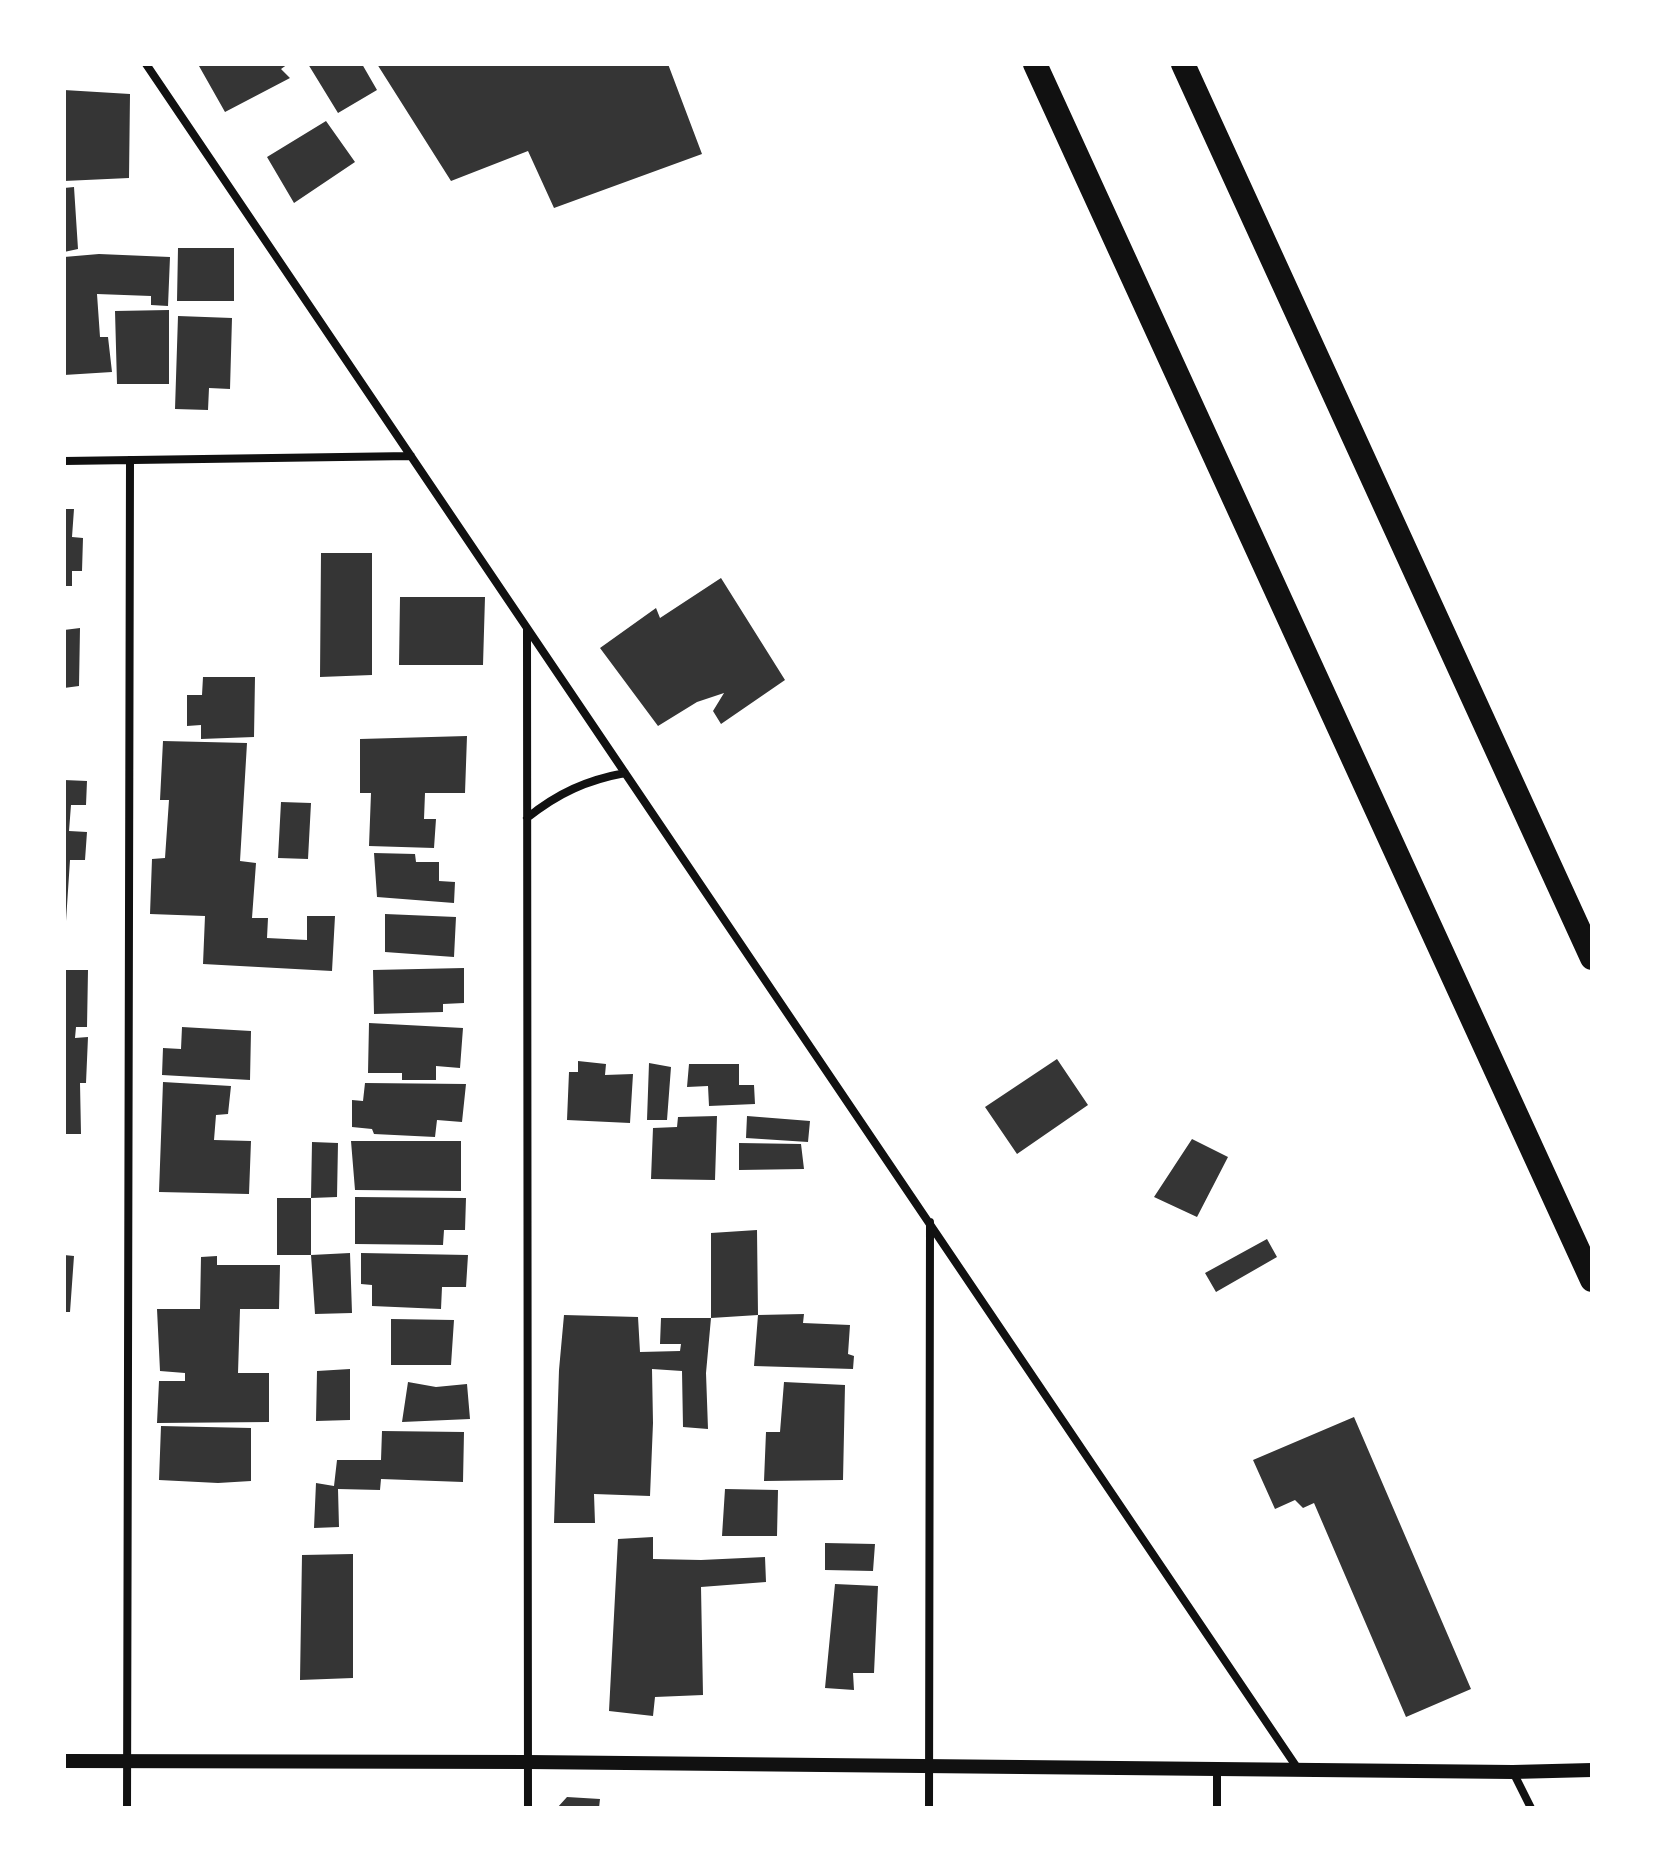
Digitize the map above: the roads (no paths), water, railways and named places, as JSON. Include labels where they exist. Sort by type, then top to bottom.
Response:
[{"type":"highway","points":[[1035,64],[1592,1280]]},
{"type":"highway","points":[[1183,64],[1592,958]]},
{"type":"street","points":[[146,64],[1298,1769]]},
{"type":"street","points":[[64,461],[411,456]]},
{"type":"street","points":[[127,1808],[130,460]]},
{"type":"street","points":[[527,627],[528,1808]]},
{"type":"street","points":[[527,818],[573,787],[625,773]]},
{"type":"street","points":[[929,1808],[930,1221]]},
{"type":"street","points":[[64,1761],[528,1762],[1513,1772],[1592,1770]]},
{"type":"street","points":[[1217,1769],[1217,1808]]},
{"type":"street","points":[[1513,1772],[1531,1808]]}]
